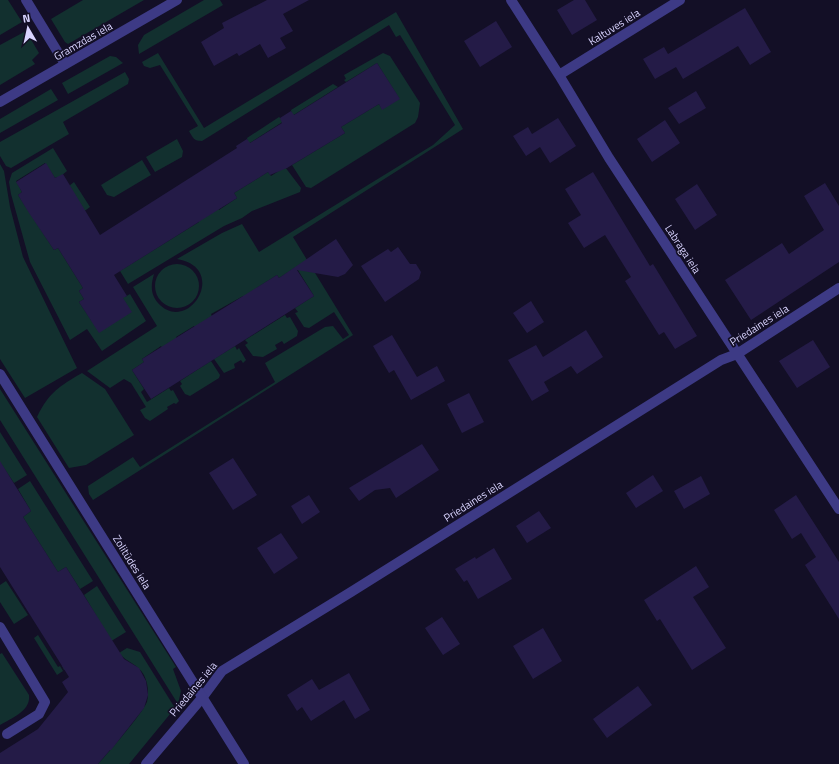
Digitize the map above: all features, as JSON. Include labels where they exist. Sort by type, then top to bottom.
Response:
[{"type":"street","points":[[26,0],[65,64]]},
{"type":"street","name":"Gramzdas iela","points":[[0,102],[177,0]]},
{"type":"street","name":"Labraga iela","points":[[511,0],[559,75],[609,158],[839,509]]},
{"type":"street","name":"Kaltuves iela","points":[[559,75],[680,0]]},
{"type":"street","name":"Priedaines iela","points":[[146,764],[202,698],[222,671],[721,360],[737,354],[839,288]]},
{"type":"street","name":"Zolitūdes iela","points":[[0,374],[244,764]]},
{"type":"street","points":[[0,627],[45,702],[39,714],[7,734]]},
{"type":"green space","points":[[0,0],[8,0],[22,22],[0,35]]},
{"type":"green space","points":[[83,0],[144,0],[68,44],[65,42],[51,19]]},
{"type":"green space","points":[[204,0],[220,0],[223,5],[139,54],[138,45],[144,35]]},
{"type":"green space","points":[[396,12],[463,129],[293,237],[353,335],[93,500],[89,494],[88,486],[133,457],[140,467],[275,382],[265,363],[325,327],[333,326],[343,339],[349,335],[334,312],[309,328],[304,327],[295,313],[298,312],[295,308],[314,296],[296,267],[279,278],[277,275],[258,287],[245,298],[243,296],[211,314],[213,319],[197,329],[194,326],[176,337],[177,341],[163,349],[161,346],[142,359],[144,362],[132,370],[144,389],[141,392],[147,402],[169,388],[171,391],[173,390],[179,401],[176,404],[174,403],[167,407],[168,409],[150,421],[145,418],[140,410],[146,407],[131,383],[124,379],[110,388],[87,371],[157,326],[133,287],[154,274],[152,289],[155,300],[158,303],[170,311],[181,311],[191,306],[199,297],[202,286],[201,274],[193,265],[177,259],[222,233],[242,224],[259,252],[433,145],[455,125],[400,35],[396,37],[389,25],[202,141],[194,139],[189,131],[198,126],[160,65],[150,68],[144,66],[142,62],[158,53],[204,128]]},
{"type":"green space","points":[[26,31],[39,53],[32,60],[35,64],[0,85],[0,45]]},
{"type":"green space","points":[[383,53],[390,56],[420,103],[418,117],[415,123],[311,188],[306,187],[292,165],[345,133],[341,127],[379,104],[382,109],[399,98],[377,63],[346,82],[344,80],[346,79],[344,75]]},
{"type":"green space","points":[[110,56],[116,57],[123,63],[68,94],[62,83]]},
{"type":"green space","points":[[125,72],[129,79],[128,84],[63,122],[69,134],[11,168],[6,166],[0,156],[0,142]]},
{"type":"green space","points":[[333,84],[338,87],[292,116],[291,110]]},
{"type":"green space","points":[[51,89],[58,100],[0,133],[0,119]]},
{"type":"green space","points":[[279,117],[284,121],[248,144],[247,138]]},
{"type":"green space","points":[[177,139],[183,151],[182,157],[155,172],[146,157]]},
{"type":"green space","points":[[53,148],[67,171],[59,180],[57,177],[55,178],[45,163],[16,181],[22,192],[18,195],[54,250],[58,248],[83,288],[79,291],[84,299],[79,302],[91,320],[122,296],[125,297],[130,294],[146,321],[102,351],[87,329],[70,340],[30,262],[11,194],[9,182],[12,173]]},
{"type":"green space","points":[[142,160],[151,175],[114,197],[107,195],[101,185]]},
{"type":"green space","points":[[0,164],[4,171],[10,207],[23,257],[77,368],[25,398],[0,359]]},
{"type":"green space","points":[[285,167],[301,188],[300,192],[252,211],[242,218],[224,226],[128,284],[120,271],[199,222],[196,217],[216,205],[219,210],[237,198],[234,193],[268,172],[271,176]]},
{"type":"green space","points":[[74,182],[90,207],[83,212],[69,186]]},
{"type":"green space","points":[[177,264],[189,268],[195,274],[199,286],[195,298],[189,304],[177,308],[165,304],[159,298],[155,286],[159,274],[165,268]]},
{"type":"green space","points":[[285,315],[287,318],[290,317],[298,331],[297,336],[284,344],[282,341],[275,345],[277,349],[263,357],[253,356],[245,345],[248,343],[245,340]]},
{"type":"green space","points":[[235,346],[237,350],[239,348],[246,360],[243,363],[241,360],[234,364],[235,368],[224,373],[214,359]]},
{"type":"green space","points":[[211,361],[220,375],[219,378],[190,396],[185,394],[180,386],[182,384],[180,381]]},
{"type":"green space","points":[[82,373],[105,389],[134,435],[86,465],[69,468],[37,417],[41,408],[56,390]]},
{"type":"green space","points":[[0,389],[176,667],[173,669],[181,691],[178,704],[0,420]]},
{"type":"green space","points":[[0,432],[27,475],[14,483],[0,462]]},
{"type":"green space","points":[[30,481],[93,581],[80,589],[66,567],[58,572],[23,517],[31,511],[18,489]]},
{"type":"green space","points":[[6,581],[28,615],[14,624],[0,602],[0,585]]},
{"type":"green space","points":[[97,586],[126,632],[64,670],[62,666],[101,641],[97,617],[84,595]]},
{"type":"green space","points":[[38,635],[58,667],[60,666],[63,671],[57,675],[34,638]]},
{"type":"green space","points":[[127,648],[140,652],[175,708],[129,764],[98,764],[132,724],[147,702],[148,688],[144,675],[139,668],[119,653]]},
{"type":"green space","points":[[2,653],[29,695],[29,701],[24,710],[0,725],[0,654]]},
{"type":"building","points":[[267,0],[309,0],[283,14],[293,31],[280,38],[286,48],[268,58],[260,44],[239,56],[237,53],[214,66],[201,42],[224,28],[222,23]]},
{"type":"building","points":[[574,0],[585,0],[597,20],[572,35],[557,10]]},
{"type":"building","points":[[745,8],[771,52],[750,65],[738,46],[683,79],[676,67],[655,79],[643,59],[664,47],[668,54]]},
{"type":"building","points":[[496,21],[512,47],[480,67],[464,41]]},
{"type":"building","points":[[377,63],[400,99],[382,110],[379,104],[341,127],[345,133],[287,168],[270,175],[268,172],[234,193],[237,198],[114,275],[127,296],[123,298],[132,312],[99,333],[79,302],[84,299],[79,291],[83,288],[58,248],[54,250],[29,213],[18,195],[22,192],[16,182],[46,163],[55,178],[63,174],[100,235],[237,148],[236,146],[247,139],[250,143],[282,123],[280,118],[291,111],[294,115]]},
{"type":"building","points":[[696,91],[706,108],[679,124],[668,108]]},
{"type":"building","points":[[558,118],[576,146],[550,163],[540,147],[526,156],[513,136],[528,127],[532,134]]},
{"type":"building","points":[[665,120],[680,143],[652,162],[637,139]]},
{"type":"building","points":[[593,172],[650,266],[653,264],[697,336],[675,349],[664,332],[659,335],[625,281],[631,277],[605,235],[584,248],[568,223],[581,215],[565,189]]},
{"type":"building","points":[[825,183],[839,206],[839,262],[751,320],[725,280],[782,243],[789,254],[824,230],[804,196]]},
{"type":"building","points":[[697,184],[717,215],[695,230],[675,199]]},
{"type":"building","points":[[336,239],[353,265],[345,274],[338,277],[297,270],[314,296],[151,399],[132,370],[144,362],[142,359],[277,275],[279,278]]},
{"type":"building","points":[[398,247],[410,264],[416,264],[421,272],[419,279],[385,302],[361,266],[388,249],[391,252]]},
{"type":"building","points":[[531,301],[544,322],[527,333],[513,313]]},
{"type":"building","points":[[586,330],[603,357],[577,374],[571,366],[544,382],[549,391],[532,401],[508,360],[536,345],[543,357]]},
{"type":"building","points":[[392,335],[417,377],[437,366],[445,381],[411,400],[394,370],[389,373],[373,346]]},
{"type":"building","points":[[813,340],[830,367],[797,388],[779,361]]},
{"type":"building","points":[[469,393],[484,422],[462,433],[447,404]]},
{"type":"building","points":[[422,444],[439,470],[396,498],[390,488],[375,490],[359,501],[349,488]]},
{"type":"building","points":[[233,458],[257,495],[233,510],[209,473]]},
{"type":"building","points":[[0,461],[31,511],[23,517],[58,572],[66,567],[124,659],[139,668],[146,681],[148,695],[144,708],[98,764],[0,764],[0,753],[38,729],[68,692],[62,682],[69,677],[0,567]]},
{"type":"building","points":[[653,475],[663,491],[636,508],[626,493]]},
{"type":"building","points":[[701,476],[710,494],[684,509],[674,491]]},
{"type":"building","points":[[309,495],[320,512],[302,524],[291,506]]},
{"type":"building","points":[[796,495],[839,562],[839,619],[805,565],[816,557],[801,533],[792,539],[774,510]]},
{"type":"building","points":[[539,511],[551,528],[527,543],[516,526]]},
{"type":"building","points":[[281,533],[298,558],[274,574],[257,548]]},
{"type":"building","points":[[494,548],[512,579],[478,599],[467,580],[464,582],[455,569]]},
{"type":"building","points":[[696,566],[709,587],[693,597],[726,648],[692,670],[660,619],[657,621],[644,600]]},
{"type":"building","points":[[442,617],[460,644],[443,655],[425,628]]},
{"type":"building","points":[[543,628],[562,661],[533,679],[513,646]]},
{"type":"building","points":[[349,673],[370,710],[355,719],[344,700],[311,721],[302,707],[297,711],[287,695],[312,679],[319,690]]},
{"type":"building","points":[[638,686],[652,705],[607,738],[593,719]]}]
